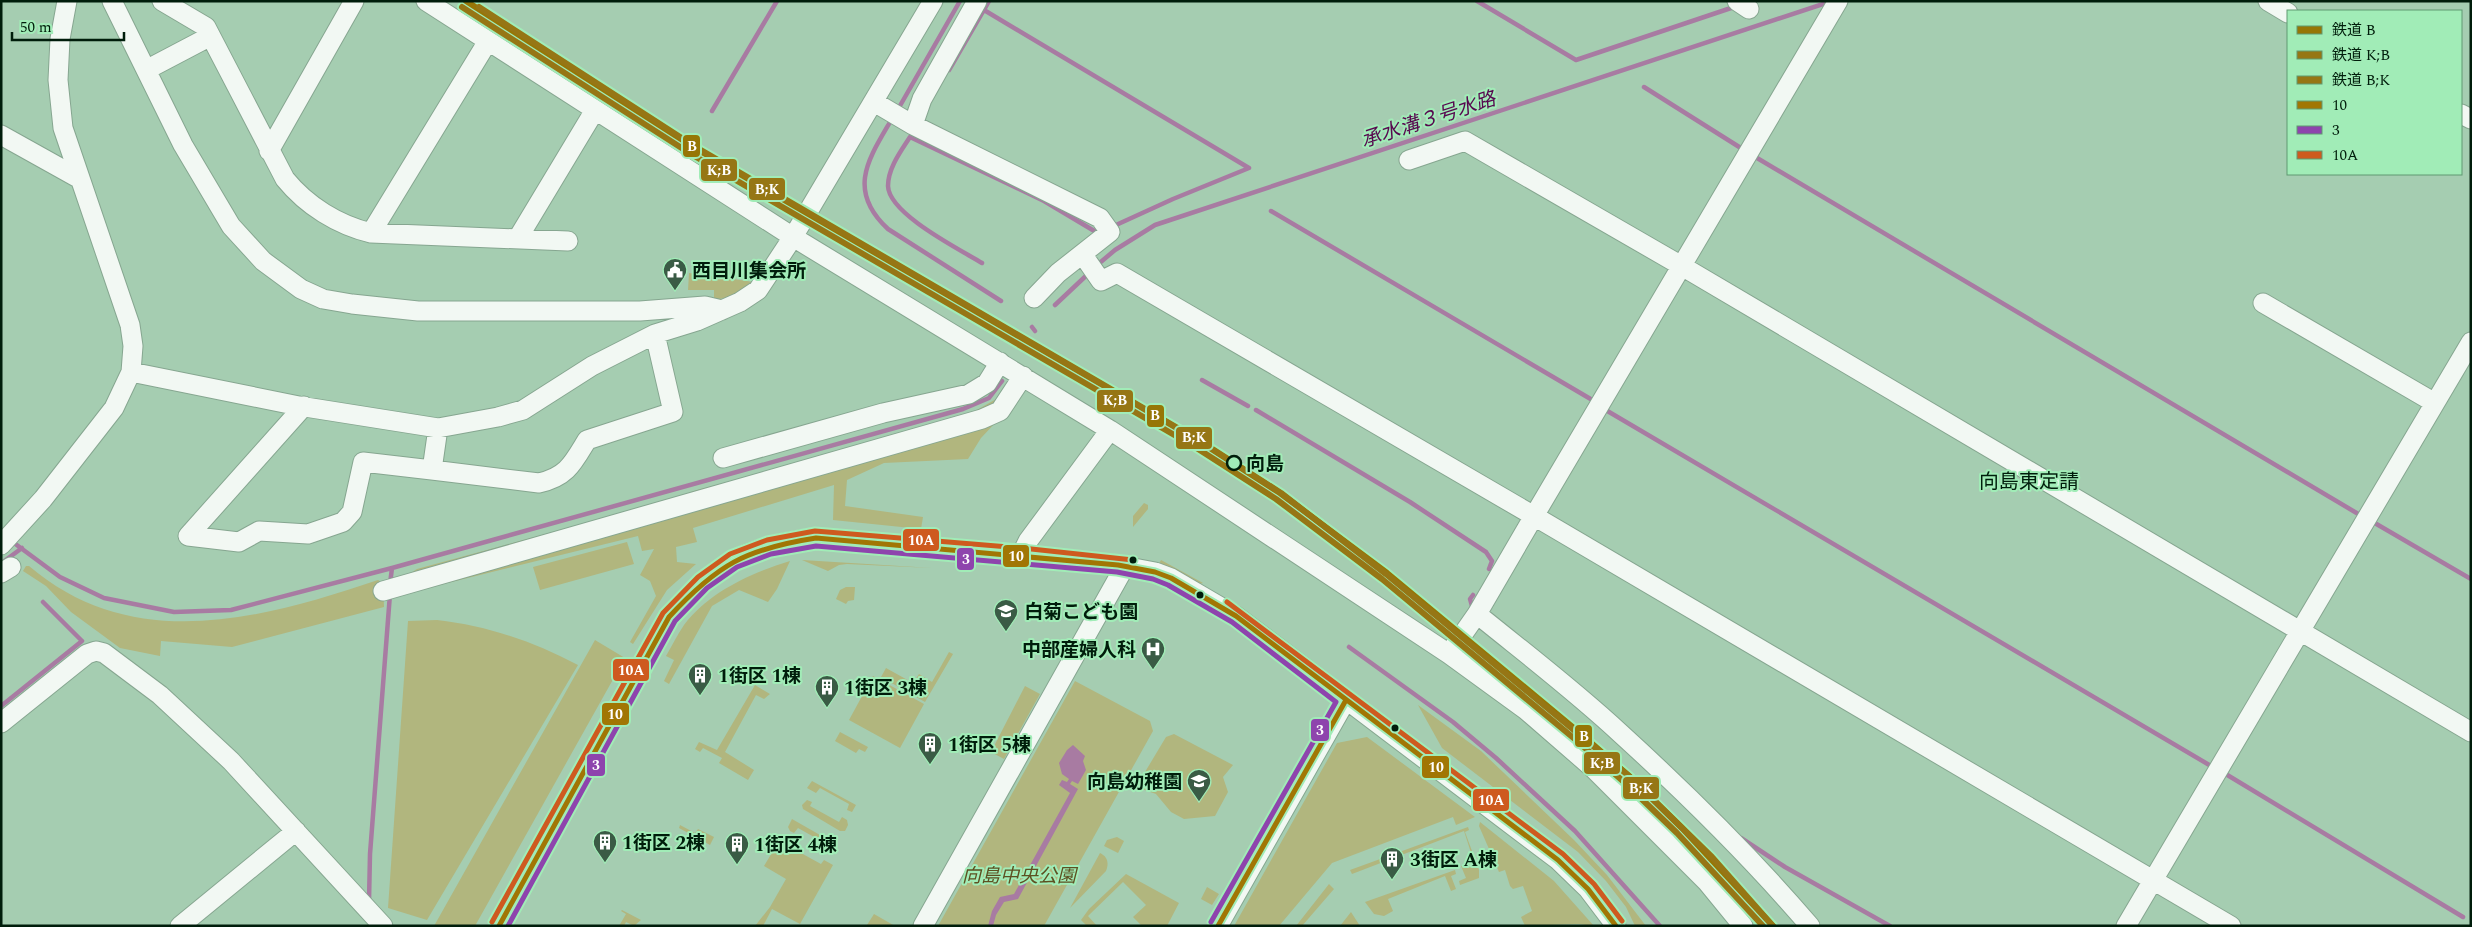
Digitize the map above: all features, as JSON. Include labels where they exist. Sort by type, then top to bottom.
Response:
[{"type":"street","points":[[112,1],[183,145],[231,226],[263,260],[301,289],[323,299],[352,304],[418,310],[640,312],[705,306],[722,310]]},
{"type":"street","points":[[162,1],[206,27],[285,179],[297,194],[324,214],[350,228],[372,233],[568,241]]},
{"type":"street","points":[[269,151],[354,1]]},
{"type":"street","points":[[426,1],[793,237],[1110,430],[1449,654],[1526,710],[1594,769],[1701,877],[1743,926]]},
{"type":"street","points":[[131,372],[304,406],[438,428],[498,417],[523,410],[592,366],[655,334],[740,302],[758,290],[881,106],[933,1]]},
{"type":"street","points":[[909,122],[977,1]]},
{"type":"street","points":[[2268,1],[2287,12]]},
{"type":"street","points":[[8,538],[43,499],[114,408],[131,372],[133,346],[130,325],[80,179],[64,128],[60,106],[60,39],[65,2]]},
{"type":"street","points":[[1449,654],[1477,614],[1680,265],[1835,6]]},
{"type":"street","points":[[146,70],[205,39]]},
{"type":"street","points":[[372,233],[488,41]]},
{"type":"street","points":[[881,106],[1100,218],[1110,232],[1084,256],[1058,273],[1034,298]]},
{"type":"street","points":[[518,238],[595,110]]},
{"type":"street","points":[[1,135],[80,179]]},
{"type":"street","points":[[1409,160],[1465,142],[1680,265],[2471,732]]},
{"type":"street","points":[[1084,256],[1101,281],[1116,273],[1534,516],[2228,925]]},
{"type":"street","points":[[2263,303],[2435,403]]},
{"type":"street","points":[[304,406],[188,536],[239,542],[259,531],[308,534],[343,522],[352,512],[362,462],[538,483],[549,481],[569,470],[587,440],[673,412],[655,334]]},
{"type":"street","points":[[2126,926],[2471,342]]},
{"type":"street","points":[[723,458],[883,413],[969,394],[988,383],[1002,363]]},
{"type":"street","points":[[383,591],[982,419],[1000,411],[1023,376]]},
{"type":"street","points":[[432,470],[438,428]]},
{"type":"street","points":[[1021,555],[1028,541],[1110,430]]},
{"type":"street","points":[[499,926],[669,617],[696,586],[720,568],[758,549],[816,538],[1021,555],[1125,566],[1155,572],[1171,578],[1236,616],[1558,860],[1588,888],[1616,926]]},
{"type":"street","points":[[923,926],[1125,566]]},
{"type":"street","points":[[1477,614],[1619,732],[1698,806],[1767,875],[1810,926]]},
{"type":"street","points":[[1,723],[87,654],[96,651],[104,653],[160,695],[231,761],[374,916]]},
{"type":"street","points":[[1218,926],[1346,700]]},
{"type":"street","points":[[180,926],[296,831]]},
{"type":"green space","points":[[689,273],[752,282],[741,295],[714,300],[714,290],[688,290]]},
{"type":"green space","points":[[998,398],[1013,404],[981,438],[968,459],[884,463],[847,480],[845,506],[923,517],[921,529],[833,520],[834,485],[693,528],[697,542],[676,547],[677,562],[696,564],[667,590],[633,644],[630,642],[656,596],[650,581],[640,575],[654,549],[642,551],[638,536],[403,594],[406,576],[417,569],[659,503],[697,490],[809,461],[975,411]]},
{"type":"green space","points":[[1144,503],[1148,505],[1148,509],[1133,527],[1133,516]]},
{"type":"green space","points":[[627,542],[634,564],[540,590],[533,567]]},
{"type":"green space","points":[[802,560],[932,568],[847,564],[839,565],[828,571]]},
{"type":"green space","points":[[1161,560],[1203,583],[1196,585],[1156,569]]},
{"type":"green space","points":[[790,561],[777,589],[768,602],[739,590],[712,606],[669,684],[664,681],[674,660],[666,656],[681,629],[694,613],[718,593],[732,585],[760,571]]},
{"type":"green space","points":[[26,566],[29,566],[69,594],[111,611],[155,620],[199,621],[244,616],[289,607],[378,580],[383,583],[384,607],[232,647],[161,641],[160,656],[120,648],[71,612],[46,586],[23,571]]},
{"type":"green space","points":[[846,587],[855,587],[854,600],[848,601],[846,604],[836,599],[840,590]]},
{"type":"green space","points":[[437,620],[474,626],[509,636],[544,649],[578,665],[427,920],[388,908],[408,621]]},
{"type":"green space","points":[[595,640],[625,658],[475,926],[434,926]]},
{"type":"green space","points":[[949,652],[953,654],[925,702],[881,677],[886,668],[913,683],[919,674],[932,682]]},
{"type":"green space","points":[[873,676],[924,704],[900,748],[849,720]]},
{"type":"green space","name":"向島中央公園","points":[[1075,681],[1150,721],[1153,731],[1044,926],[938,926]]},
{"type":"green space","points":[[755,685],[770,694],[764,699],[756,695],[725,752],[754,770],[748,780],[719,763],[722,758],[703,748],[700,752],[695,749],[699,742],[717,750]]},
{"type":"green space","points":[[1025,686],[1040,694],[1004,759],[991,752]]},
{"type":"green space","points":[[1418,705],[1481,751],[1574,840],[1607,875],[1646,926],[1635,926],[1626,907],[1606,881],[1578,852],[1442,748]]},
{"type":"green space","points":[[840,732],[868,747],[865,752],[859,749],[856,753],[835,741]]},
{"type":"green space","points":[[1174,734],[1233,765],[1223,777],[1228,792],[1215,816],[1184,819],[1171,812],[1156,794],[1136,787],[1166,737]]},
{"type":"green space","points":[[1367,737],[1475,817],[1456,825],[1453,817],[1332,863],[1279,926],[1234,926],[1337,743]]},
{"type":"green space","points":[[812,781],[856,805],[852,812],[847,810],[849,804],[820,788],[816,793],[807,788]]},
{"type":"green space","points":[[807,800],[812,802],[810,806],[839,822],[842,817],[847,820],[848,825],[845,831],[840,831],[803,809],[802,805]]},
{"type":"green space","points":[[792,819],[834,843],[836,846],[833,851],[827,851],[830,846],[798,828],[794,833],[790,831],[788,827]]},
{"type":"green space","points":[[1480,822],[1554,881],[1594,926],[1578,924],[1525,926],[1521,917],[1532,911],[1523,886],[1513,889],[1510,886],[1505,870],[1499,872],[1479,826]]},
{"type":"green space","points":[[680,825],[695,833],[698,829],[714,837],[710,845],[679,828]]},
{"type":"green space","points":[[1468,827],[1469,830],[1465,832],[1479,870],[1479,878],[1460,885],[1459,881],[1466,878],[1461,866],[1474,862],[1464,831],[1352,874],[1350,870]]},
{"type":"green space","points":[[1117,837],[1124,841],[1118,853],[1104,846],[1107,840]]},
{"type":"green space","points":[[779,841],[821,864],[824,860],[833,865],[800,924],[772,909],[763,926],[755,926],[770,907],[786,879],[764,866]]},
{"type":"green space","points":[[1100,853],[1107,860],[1106,871],[1070,908]]},
{"type":"green space","points":[[1455,870],[1456,874],[1451,876],[1456,889],[1451,891],[1445,876],[1388,899],[1393,911],[1384,916],[1374,914],[1365,902]]},
{"type":"green space","points":[[1126,874],[1179,903],[1167,926],[1142,926],[1133,917],[1146,905],[1123,882],[1088,916],[1097,926],[1087,926],[1081,920],[1089,909]]},
{"type":"green space","points":[[1329,884],[1334,889],[1302,926],[1296,926]]},
{"type":"green space","points":[[1207,887],[1219,894],[1212,905],[1201,899]]},
{"type":"green space","points":[[622,910],[641,920],[634,926],[626,922],[624,926],[619,926],[626,914]]},
{"type":"green space","points":[[1351,912],[1360,926],[1340,926]]},
{"type":"green space","points":[[874,914],[895,926],[867,925]]},
{"type":"shaded area","points":[[1073,745],[1085,756],[1083,761],[1086,770],[1078,784],[1072,781],[1070,784],[1078,789],[1018,899],[1004,902],[996,915],[993,926],[988,926],[992,911],[1000,897],[1014,894],[1070,793],[1059,785],[1062,780],[1067,782],[1069,779],[1062,774],[1059,763],[1067,750]]},
{"type":"waterway","points":[[712,111],[777,1]]},
{"type":"waterway","points":[[897,111],[960,1]]},
{"type":"waterway","points":[[949,70],[989,1]]},
{"type":"waterway","points":[[1477,1],[1576,60],[1734,7]]},
{"type":"waterway","name":"承水溝３号水路","points":[[1096,266],[1115,250],[1155,225],[1829,2]]},
{"type":"waterway","points":[[984,10],[1249,168],[1116,225]]},
{"type":"waterway","points":[[1644,87],[1744,150]]},
{"type":"waterway","points":[[893,117],[876,146],[866,173],[865,187],[867,200],[875,214],[888,229],[1001,301]]},
{"type":"waterway","points":[[982,263],[927,230],[912,219],[891,197],[888,186],[890,173],[910,137],[1044,201],[1096,232]]},
{"type":"waterway","points":[[1752,155],[2360,515]]},
{"type":"waterway","points":[[1271,211],[1594,401]]},
{"type":"waterway","name":"承水溝３号水路","points":[[1055,305],[1089,273]]},
{"type":"waterway","points":[[1032,327],[1035,331]]},
{"type":"waterway","points":[[1202,380],[1248,406]]},
{"type":"waterway","points":[[10,540],[60,577],[104,598],[174,612],[231,610],[392,568],[963,409],[989,398],[1002,381]]},
{"type":"waterway","points":[[1604,409],[2211,766]]},
{"type":"waterway","points":[[1256,410],[1410,502],[1486,552],[1492,561],[1489,569]]},
{"type":"waterway","points":[[2373,522],[2471,579]]},
{"type":"waterway","points":[[3,562],[22,548]]},
{"type":"waterway","points":[[390,584],[392,568]]},
{"type":"waterway","points":[[369,901],[370,854],[390,594]]},
{"type":"waterway","points":[[1472,606],[1470,599],[1473,595]]},
{"type":"waterway","points":[[1,706],[82,641],[43,602]]},
{"type":"waterway","points":[[1349,647],[1453,722],[1496,758],[1575,831],[1660,926]]},
{"type":"waterway","points":[[2224,773],[2463,917]]},
{"type":"waterway","points":[[1741,838],[1785,867],[1890,926]]},
{"type":"rail line","name":"B","points":[[466,1],[695,148],[1199,441],[1280,493],[1387,573],[1629,776],[1682,828],[1773,926]]},
{"type":"rail line","name":"K;B","points":[[462,7],[691,154],[1195,447],[1276,499],[1382,579],[1624,782],[1677,833],[1763,926]]},
{"type":"rail line","name":"B;K","points":[[479,7],[694,146],[1200,441],[1281,493],[1386,574],[1628,775],[1712,857],[1773,926]]},
{"type":"transit line","name":"10A","points":[[492,922],[663,613],[698,577],[730,554],[767,540],[815,531],[1022,548],[1133,560]]},
{"type":"transit line","name":"10","points":[[499,926],[669,617],[702,584],[734,562],[770,548],[816,538],[1118,565],[1155,572],[1171,578],[1236,616],[1558,860],[1588,889],[1616,926]]},
{"type":"transit line","name":"3","points":[[508,926],[675,621],[707,588],[737,567],[771,554],[816,546],[1117,572],[1153,579],[1168,585],[1232,622],[1336,702],[1211,922]]},
{"type":"transit line","name":"10A","points":[[1227,602],[1563,854],[1594,884],[1622,921]]},
{"type":"transit line","name":"10","points":[[1218,926],[1346,700]]},
{"type":"place","name":"西目川集会所","points":[[675,291]]},
{"type":"place","name":"向島","points":[[1234,463]]},
{"type":"place","name":"白菊こども園","points":[[1006,632]]},
{"type":"place","name":"中部産婦人科","points":[[1153,670]]},
{"type":"place","name":"1街区 1棟","points":[[700,696]]},
{"type":"place","name":"1街区 3棟","points":[[827,708]]},
{"type":"place","name":"1街区 5棟","points":[[930,765]]},
{"type":"place","name":"向島幼稚園","points":[[1199,802]]},
{"type":"place","name":"1街区 2棟","points":[[605,863]]},
{"type":"place","name":"1街区 4棟","points":[[737,865]]},
{"type":"place","name":"3街区 A棟","points":[[1392,880]]},
{"type":"district","name":"向島東定請","points":[[2029,481]]}]
